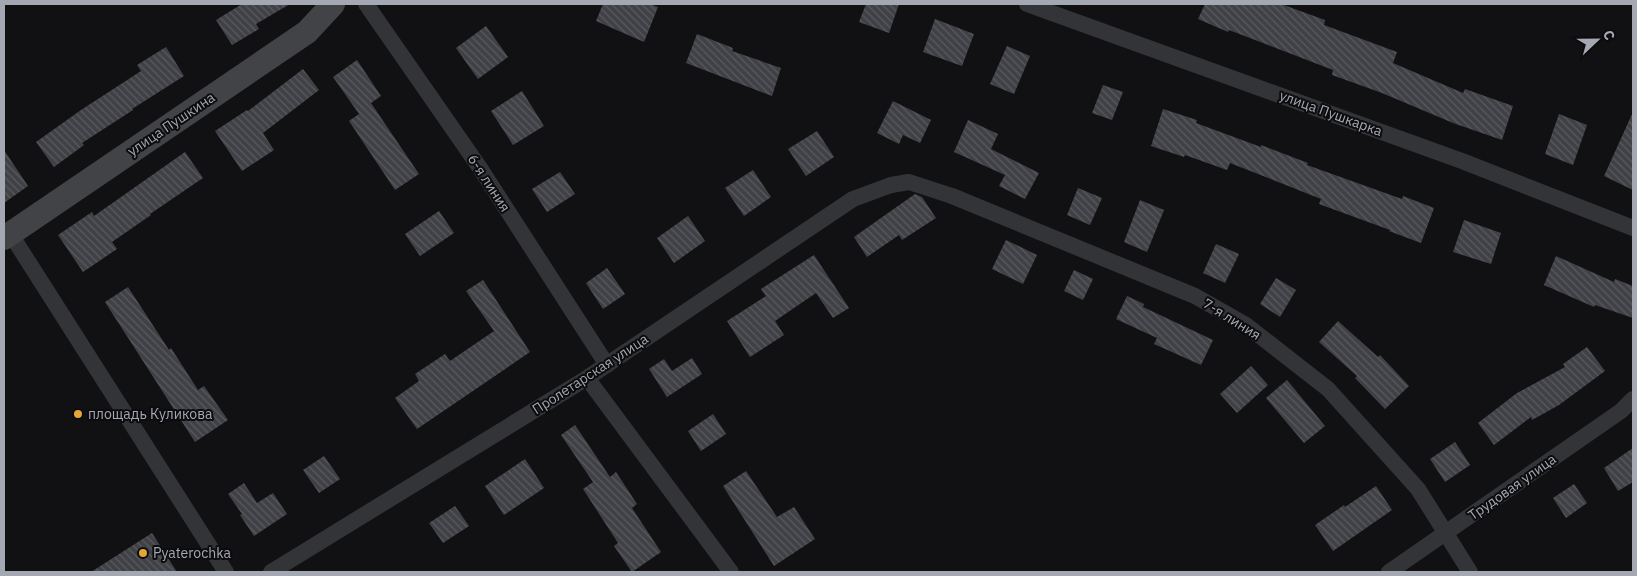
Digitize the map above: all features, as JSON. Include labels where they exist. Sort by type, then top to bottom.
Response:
[{"type":"street","name":"улица Пушкина","points":[[7,235],[307,32],[333,4]]},
{"type":"street","name":"6-я линия","points":[[366,4],[480,168],[607,365]]},
{"type":"street","name":"улица Пушкарка","points":[[1027,4],[1462,161],[1633,228]]},
{"type":"street","name":"Пролетарская улица","points":[[271,572],[587,378],[853,199],[891,185],[909,182]]},
{"type":"street","name":"7-я линия","points":[[909,182],[952,196],[1195,296],[1246,325],[1328,389],[1418,489],[1470,572]]},
{"type":"street","points":[[7,235],[226,572]]},
{"type":"street","points":[[587,378],[731,572]]},
{"type":"street","name":"Трудовая улица","points":[[1389,572],[1621,411],[1633,399]]},
{"type":"building","points":[[242,4],[290,4],[256,24],[259,29],[232,45],[216,20]]},
{"type":"building","points":[[603,4],[650,4],[658,7],[644,42],[596,21]]},
{"type":"building","points":[[866,4],[899,4],[889,33],[859,22]]},
{"type":"building","points":[[1205,4],[1281,4],[1325,20],[1324,25],[1397,52],[1393,63],[1463,93],[1465,89],[1513,106],[1502,140],[1453,123],[1382,93],[1332,75],[1333,70],[1229,30],[1228,32],[1198,19]]},
{"type":"building","points":[[935,19],[974,34],[962,66],[923,52]]},
{"type":"building","points":[[486,26],[508,57],[478,79],[456,48]]},
{"type":"building","points":[[697,34],[733,48],[732,51],[781,68],[772,96],[686,63]]},
{"type":"building","points":[[1007,46],[1030,56],[1014,94],[990,84]]},
{"type":"building","points":[[166,47],[184,76],[82,143],[84,145],[54,167],[36,142],[141,71],[137,65]]},
{"type":"building","points":[[357,60],[381,96],[371,103],[419,174],[395,190],[349,121],[359,114],[333,77]]},
{"type":"building","points":[[303,69],[319,90],[263,133],[274,150],[242,171],[215,131],[248,111]]},
{"type":"building","points":[[1103,85],[1123,92],[1112,120],[1092,113]]},
{"type":"building","points":[[522,91],[544,126],[513,145],[491,111]]},
{"type":"building","points":[[893,101],[931,120],[920,143],[903,135],[899,144],[877,133]]},
{"type":"building","points":[[1163,109],[1197,120],[1196,123],[1308,163],[1307,165],[1402,199],[1403,196],[1434,208],[1421,243],[1319,204],[1321,199],[1230,163],[1227,170],[1185,155],[1184,157],[1151,146]]},
{"type":"building","points":[[1633,112],[1633,190],[1604,176]]},
{"type":"building","points":[[1559,114],[1587,125],[1573,165],[1545,154]]},
{"type":"building","points":[[968,120],[998,134],[991,149],[1039,173],[1025,199],[999,186],[1005,175],[954,152]]},
{"type":"building","points":[[817,131],[834,157],[806,176],[788,149]]},
{"type":"building","points":[[4,150],[28,186],[4,203]]},
{"type":"building","points":[[185,152],[203,178],[112,242],[117,249],[83,272],[58,235],[92,212],[94,216]]},
{"type":"building","points":[[753,170],[771,197],[744,216],[725,188]]},
{"type":"building","points":[[560,172],[575,194],[547,212],[532,189]]},
{"type":"building","points":[[1078,188],[1102,198],[1090,225],[1067,215]]},
{"type":"building","points":[[915,194],[922,197],[936,218],[902,240],[899,235],[867,257],[854,237]]},
{"type":"building","points":[[1140,200],[1164,210],[1147,252],[1124,242]]},
{"type":"building","points":[[439,211],[454,233],[420,256],[405,234]]},
{"type":"building","points":[[688,216],[705,241],[674,263],[657,238]]},
{"type":"building","points":[[1464,220],[1501,233],[1491,264],[1453,252]]},
{"type":"building","points":[[1006,240],[1037,255],[1023,284],[992,269]]},
{"type":"building","points":[[1216,244],[1239,254],[1225,283],[1203,273]]},
{"type":"building","points":[[814,255],[849,308],[833,318],[816,293],[775,321],[784,335],[750,357],[727,321],[766,296],[761,289]]},
{"type":"building","points":[[1556,256],[1614,282],[1615,279],[1633,286],[1633,318],[1595,305],[1594,307],[1544,285]]},
{"type":"building","points":[[607,268],[625,294],[603,309],[586,283]]},
{"type":"building","points":[[1074,270],[1093,279],[1083,300],[1064,291]]},
{"type":"building","points":[[1276,278],[1296,290],[1280,317],[1260,304]]},
{"type":"building","points":[[483,280],[530,352],[417,429],[395,398],[419,381],[415,374],[445,354],[450,361],[494,331],[466,291]]},
{"type":"building","points":[[128,287],[169,350],[171,348],[198,390],[204,386],[228,420],[195,442],[105,302]]},
{"type":"building","points":[[1127,296],[1144,304],[1143,307],[1213,340],[1201,365],[1154,344],[1157,338],[1116,319]]},
{"type":"building","points":[[1338,321],[1378,357],[1380,355],[1409,386],[1385,409],[1355,378],[1357,376],[1319,342]]},
{"type":"building","points":[[1587,347],[1605,371],[1559,405],[1532,420],[1531,417],[1494,445],[1478,423],[1517,393],[1565,367],[1563,364]]},
{"type":"building","points":[[692,358],[702,374],[667,397],[649,369],[664,359],[672,371]]},
{"type":"building","points":[[1251,366],[1268,385],[1237,413],[1220,394]]},
{"type":"building","points":[[1287,380],[1325,426],[1304,443],[1266,398]]},
{"type":"building","points":[[713,414],[726,434],[701,451],[688,431]]},
{"type":"building","points":[[575,425],[610,477],[616,472],[637,504],[632,508],[661,552],[632,572],[614,546],[618,543],[583,489],[593,482],[561,435]]},
{"type":"building","points":[[1455,442],[1470,465],[1445,482],[1430,459]]},
{"type":"building","points":[[1633,448],[1633,482],[1618,491],[1604,468]]},
{"type":"building","points":[[324,456],[340,479],[319,493],[303,470]]},
{"type":"building","points":[[525,459],[544,488],[504,515],[485,486]]},
{"type":"building","points":[[746,471],[777,517],[794,507],[815,539],[774,566],[723,486]]},
{"type":"building","points":[[244,483],[257,503],[273,493],[287,514],[254,536],[228,494]]},
{"type":"building","points":[[1574,484],[1587,503],[1566,518],[1553,498]]},
{"type":"building","points":[[1376,486],[1392,510],[1333,551],[1315,525]]},
{"type":"building","points":[[455,506],[469,526],[443,543],[429,523]]},
{"type":"building","name":"Pyaterochka","points":[[152,533],[177,572],[91,572]]},
{"type":"place","name":"площадь Куликова","points":[[78,414]]},
{"type":"place","name":"Pyaterochka","points":[[143,553]]}]
